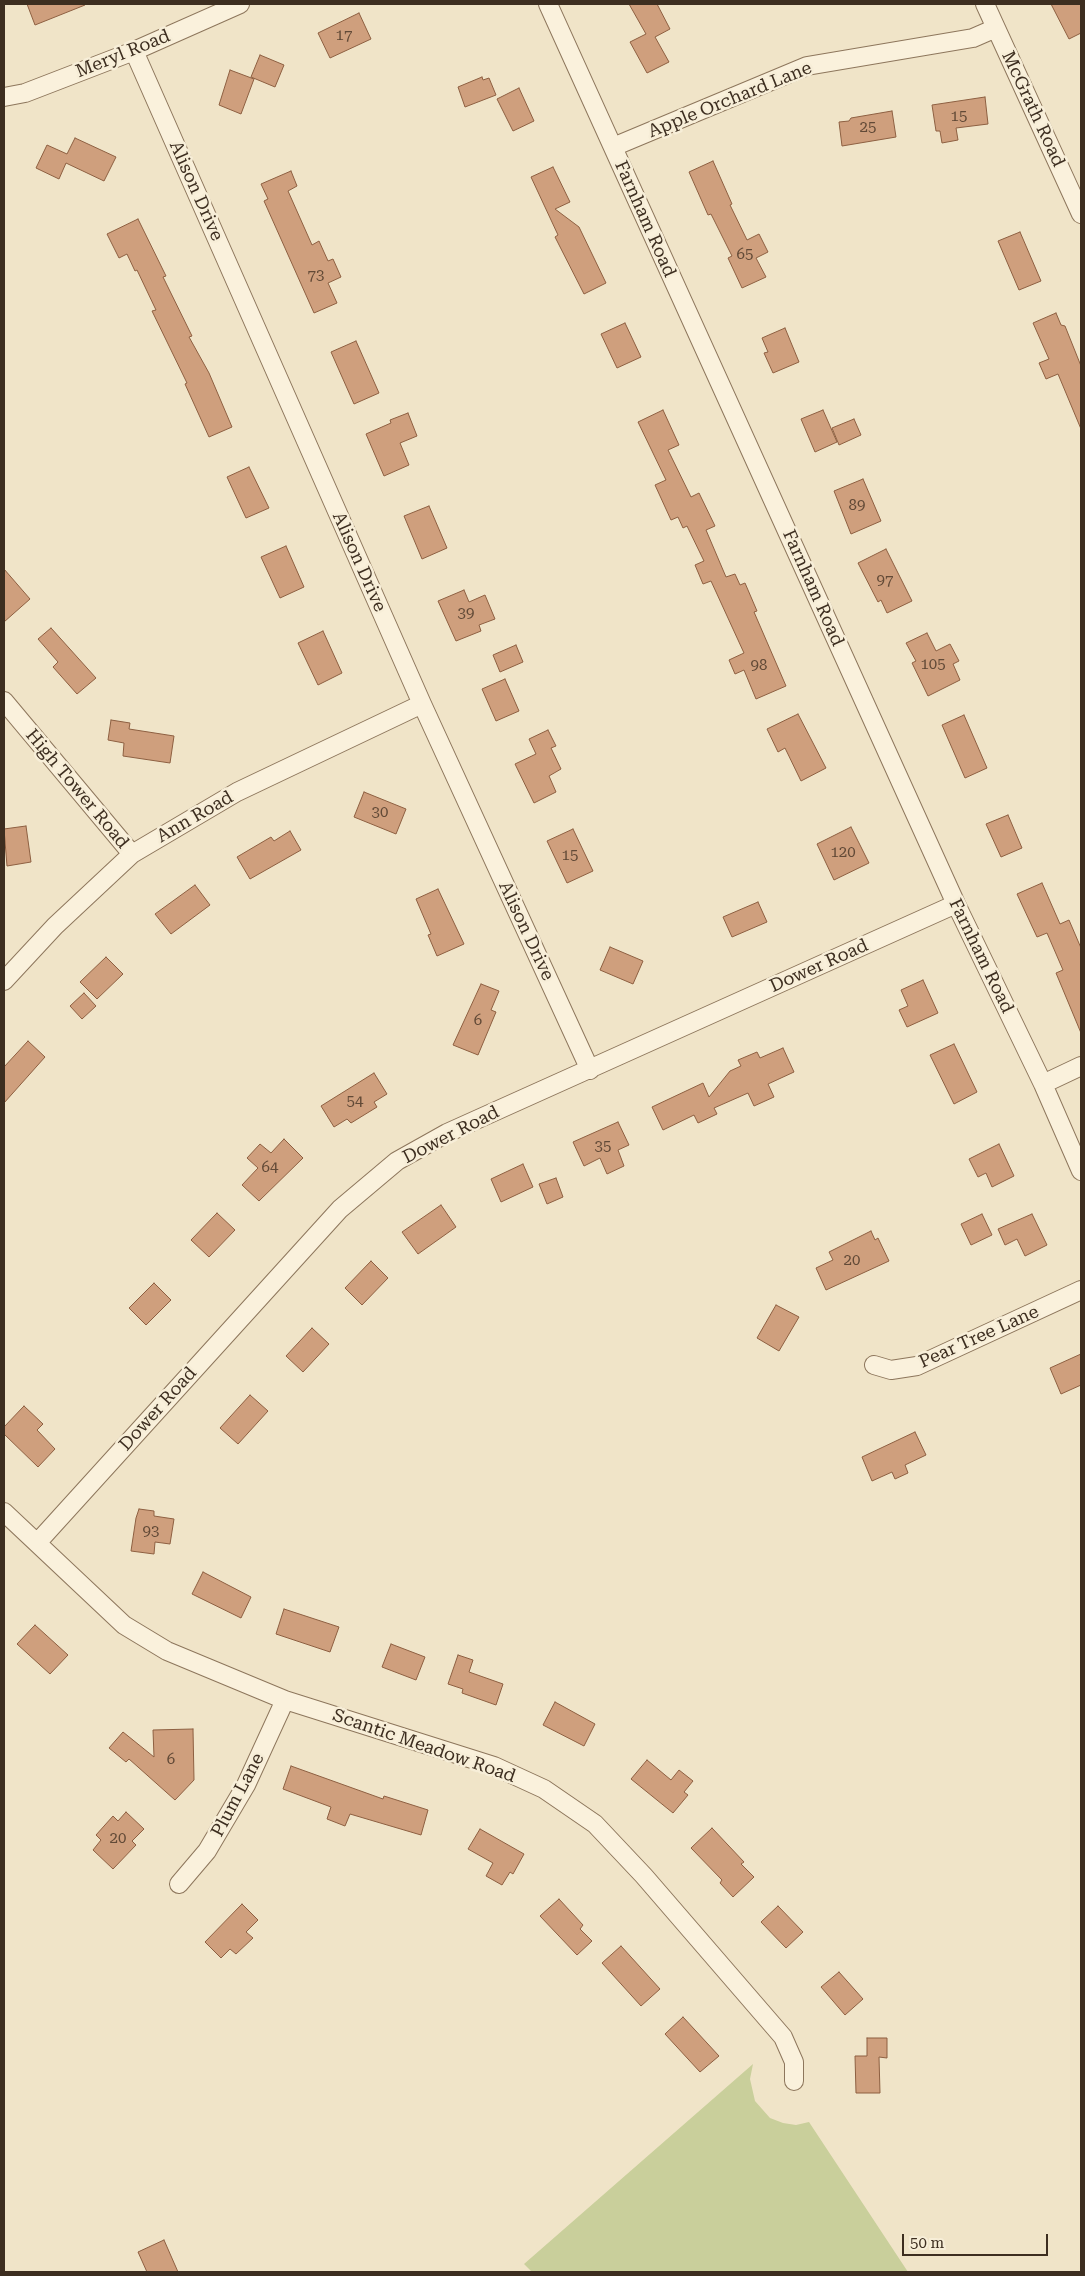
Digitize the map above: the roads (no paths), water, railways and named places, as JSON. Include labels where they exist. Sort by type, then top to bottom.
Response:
[{"type":"street","name":"Meryl Road","points":[[4,97],[25,93],[134,51],[240,4]]},
{"type":"street","name":"Farnham Road","points":[[548,4],[956,904],[1043,1084],[1081,1171]]},
{"type":"street","name":"McGrath Road","points":[[985,4],[1081,214]]},
{"type":"street","name":"Apple Orchard Lane","points":[[613,147],[807,66],[973,38],[996,28]]},
{"type":"street","name":"Alison Drive","points":[[134,51],[422,704],[590,1070]]},
{"type":"street","name":"High Tower Road","points":[[4,702],[132,854]]},
{"type":"street","name":"Ann Road","points":[[4,981],[55,926],[132,854],[237,792],[422,704]]},
{"type":"street","name":"Dower Road","points":[[37,1543],[347,1203],[397,1161],[447,1133],[956,904]]},
{"type":"street","points":[[1043,1084],[1081,1066]]},
{"type":"street","name":"Pear Tree Lane","points":[[874,1365],[891,1370],[917,1366],[1081,1290]]},
{"type":"street","name":"Scantic Meadow Road","points":[[4,1512],[124,1625],[167,1651],[285,1700],[494,1766],[544,1789],[595,1824],[644,1876],[783,2037],[794,2062],[794,2081]]},
{"type":"street","name":"Plum Lane","points":[[179,1884],[207,1850],[246,1785],[285,1700]]}]
